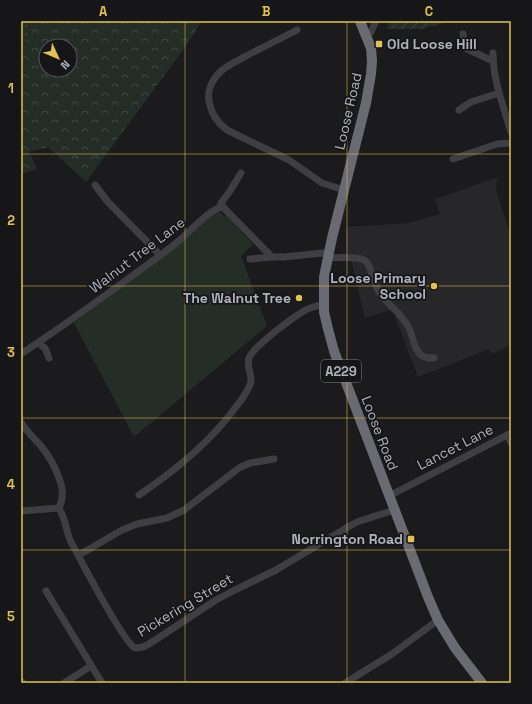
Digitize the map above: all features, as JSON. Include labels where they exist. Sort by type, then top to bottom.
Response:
[{"type":"highway","name":"A229","points":[[360,21],[367,36]]},
{"type":"highway","name":"Loose Road","points":[[367,36],[372,55],[371,74],[365,108],[324,276],[324,304],[328,329],[334,351],[394,510],[438,620],[455,648],[482,683]]},
{"type":"street","points":[[367,36],[371,32],[376,21]]},
{"type":"street","points":[[297,30],[220,72],[212,81],[209,90],[208,98],[210,108],[218,123],[227,130],[288,160],[322,183],[344,190]]},
{"type":"street","points":[[463,34],[465,46],[470,51],[493,61]]},
{"type":"street","points":[[493,53],[493,67],[511,132]]},
{"type":"street","points":[[459,110],[471,102],[499,93]]},
{"type":"street","points":[[453,159],[497,144],[511,142]]},
{"type":"street","points":[[241,173],[221,203],[220,207],[225,208],[272,256]]},
{"type":"street","points":[[95,185],[108,202],[160,256]]},
{"type":"street","name":"Walnut Tree Lane","points":[[21,354],[170,249],[216,208],[220,207]]},
{"type":"street","points":[[250,259],[322,253],[328,256],[360,258],[366,261],[378,290],[405,321],[411,332],[417,350],[425,358],[434,358]]},
{"type":"street","points":[[139,495],[200,447],[234,409],[250,386],[251,379],[248,362],[256,348],[303,312],[313,306],[324,304]]},
{"type":"street","points":[[38,343],[45,348],[49,358]]},
{"type":"street","name":"Pickering Street","points":[[21,422],[47,454],[56,468],[63,494],[63,501],[59,508],[63,515],[70,540],[119,628],[131,645],[138,648],[149,644],[235,590],[276,570],[348,527],[394,510]]},
{"type":"street","points":[[509,434],[511,443]]},
{"type":"street","name":"Lancet Lane","points":[[389,496],[509,434]]},
{"type":"street","points":[[79,555],[122,530],[137,524],[167,518],[184,510],[239,468],[250,463],[274,459]]},
{"type":"street","points":[[21,510],[59,508]]},
{"type":"street","points":[[46,591],[102,683]]},
{"type":"street","points":[[345,683],[392,654],[438,620]]},
{"type":"street","points":[[64,683],[91,666]]},
{"type":"shaded area","name":"Loose Primary School","points":[[498,177],[496,184],[497,194],[511,235],[511,345],[492,354],[489,349],[418,377],[392,309],[365,318],[352,264],[346,252],[346,227],[409,223],[440,214],[435,199]]},
{"type":"green space","points":[[21,21],[33,21],[21,56]]},
{"type":"green space","points":[[33,21],[202,21],[183,50],[86,182],[48,147],[29,152],[37,169],[21,174],[21,56]]},
{"type":"green space","points":[[388,21],[451,21],[422,29],[387,29]]},
{"type":"green space","points":[[219,211],[224,216],[226,215],[253,244],[241,256],[267,326],[134,437],[74,323]]},
{"type":"place","name":"Old Loose Hill","points":[[379,44]]},
{"type":"place","name":"Loose Primary School","points":[[434,286]]},
{"type":"place","name":"The Walnut Tree","points":[[299,298]]},
{"type":"place","name":"Norrington Road","points":[[411,539]]}]
